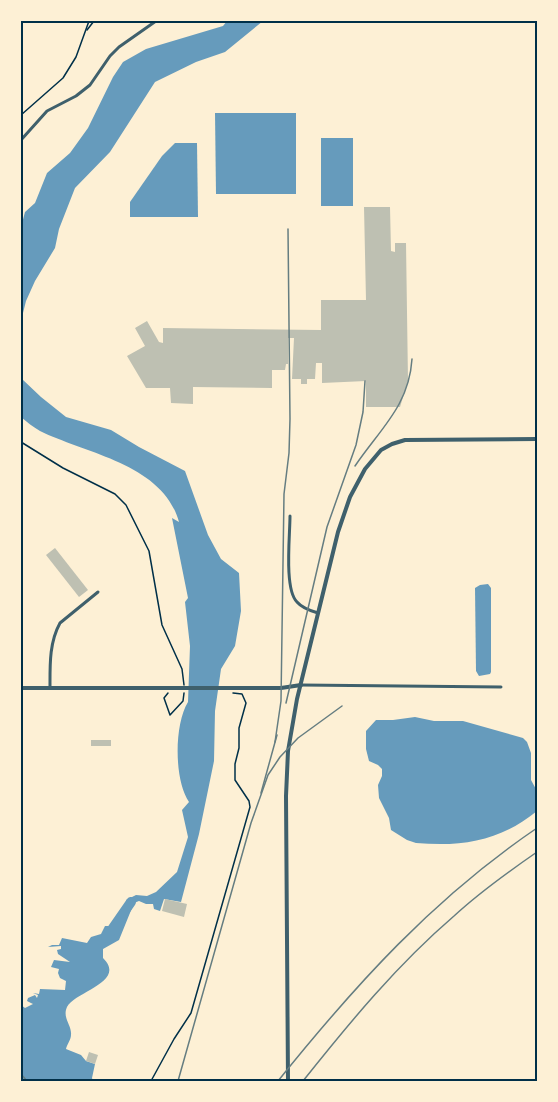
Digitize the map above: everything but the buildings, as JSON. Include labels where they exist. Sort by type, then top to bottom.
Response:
[{"type":"street","points":[[21,140],[47,111],[76,96],[90,85],[119,47],[156,21]]},
{"type":"street","points":[[288,1081],[286,778],[289,740],[338,532],[350,497],[358,479],[381,450],[398,441],[411,439],[537,440]]},
{"type":"street","points":[[290,516],[290,572],[293,597],[300,605],[318,613]]},
{"type":"street","points":[[50,688],[50,658],[60,623],[99,592]]},
{"type":"street","points":[[21,688],[231,690],[290,688],[301,685],[501,687]]},
{"type":"path","points":[[21,115],[63,78],[76,57],[89,21]]},
{"type":"path","points":[[84,33],[94,21]]},
{"type":"path","points":[[21,442],[63,468],[115,494],[126,505],[149,551],[162,625],[182,669],[183,701],[170,715],[164,698],[168,693]]},
{"type":"path","points":[[151,1081],[191,1013],[250,807],[249,801],[235,780],[234,767],[239,748],[239,728],[246,703],[242,694],[231,690]]},
{"type":"water","points":[[227,21],[263,21],[225,52],[196,62],[155,82],[110,152],[75,188],[59,229],[55,248],[35,281],[26,301],[21,321],[21,227],[25,212],[35,203],[47,173],[70,153],[88,128],[113,77],[123,62],[146,49],[223,26]]},
{"type":"water","points":[[215,113],[296,113],[296,194],[216,194]]},
{"type":"water","points":[[321,138],[353,138],[353,206],[321,206]]},
{"type":"water","points":[[175,143],[197,143],[198,217],[130,217],[130,202],[162,156]]},
{"type":"water","points":[[21,374],[22,379],[66,417],[111,430],[185,471],[208,535],[221,559],[239,573],[241,611],[235,646],[221,669],[215,711],[214,761],[199,834],[181,902],[164,899],[160,911],[154,909],[153,904],[139,901],[134,903],[119,940],[103,949],[103,958],[109,966],[109,974],[105,980],[72,1001],[67,1007],[66,1018],[71,1035],[66,1049],[95,1064],[93,1081],[21,1081],[21,1005],[25,1008],[33,1004],[27,1001],[28,998],[35,995],[37,998],[38,995],[33,993],[39,994],[40,989],[65,990],[66,981],[60,978],[59,969],[51,967],[54,960],[70,962],[58,954],[57,950],[61,949],[61,946],[48,947],[59,945],[62,938],[87,943],[91,937],[101,934],[105,926],[117,926],[128,904],[126,900],[136,895],[147,896],[156,892],[177,872],[188,837],[182,810],[189,802],[178,767],[178,738],[183,712],[188,702],[190,646],[185,602],[188,598],[172,518],[179,522],[170,502],[157,487],[121,463],[40,431],[21,417]]},
{"type":"water","points":[[488,584],[491,588],[491,672],[479,676],[476,671],[475,588]]},
{"type":"water","points":[[415,717],[434,721],[463,721],[523,738],[531,753],[531,780],[537,791],[537,811],[509,829],[465,843],[416,843],[391,830],[389,818],[379,798],[378,785],[382,769],[369,761],[366,731],[376,720]]},
{"type":"waterway","points":[[106,938],[131,902]]},
{"type":"railway","points":[[275,742],[281,701],[284,494],[290,419],[288,229]]},
{"type":"railway","points":[[355,466],[399,404],[410,376],[412,359]]},
{"type":"railway","points":[[286,703],[327,527],[356,445],[363,412],[365,381]]},
{"type":"railway","points":[[178,1081],[251,823],[268,775],[280,757],[298,738],[342,706]]},
{"type":"railway","points":[[261,793],[277,735]]},
{"type":"railway","points":[[278,1081],[337,1010],[398,944],[464,883],[537,828]]},
{"type":"railway","points":[[303,1081],[356,1016],[413,954],[474,899],[537,852]]},
{"type":"railway","points":[[21,1074],[27,1081]]}]
